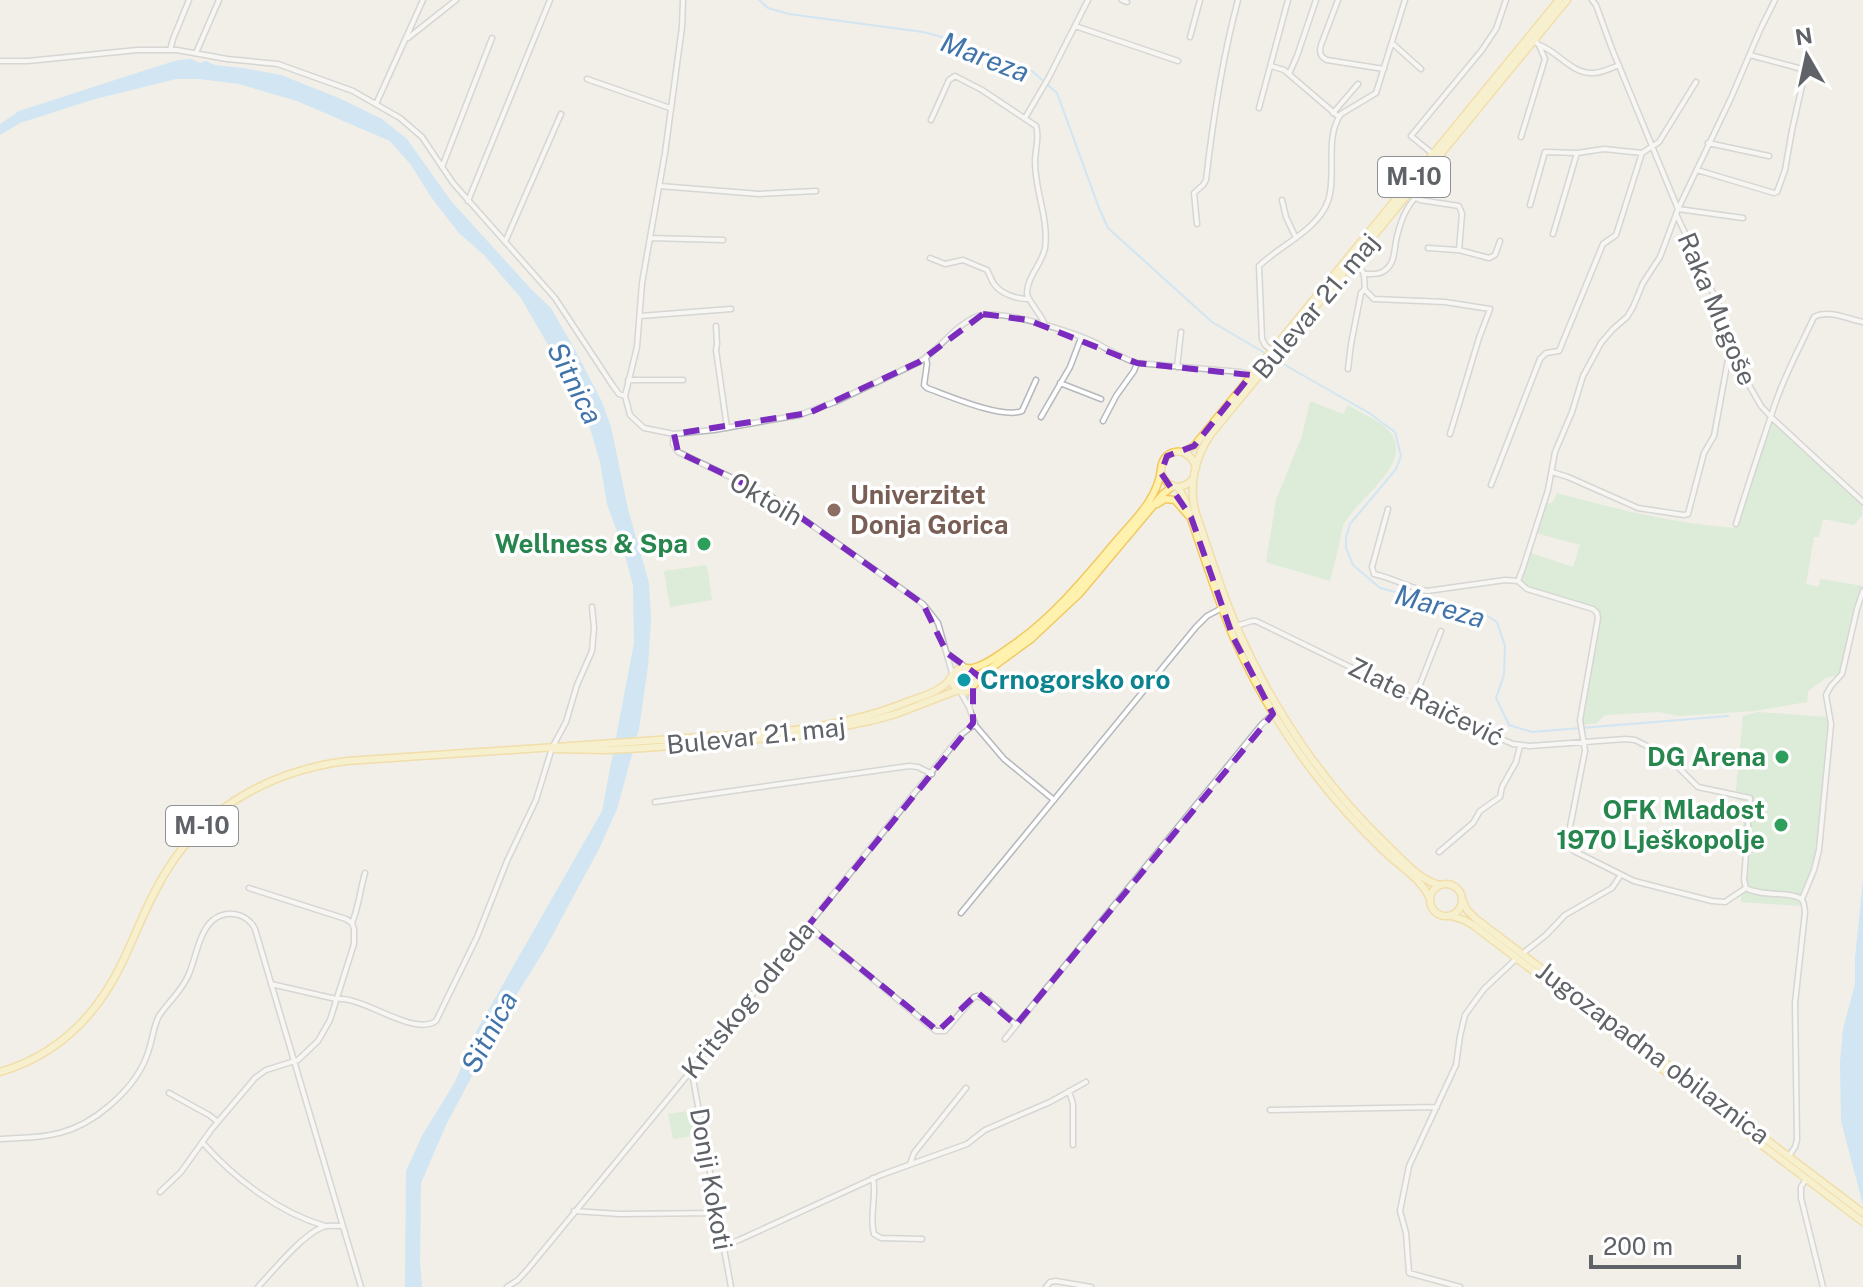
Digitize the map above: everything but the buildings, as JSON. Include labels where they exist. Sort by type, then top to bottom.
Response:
[{"type":"main road","name":"Bulevar 21. maj","points":[[1183,452],[1194,446],[1559,0]]},
{"type":"main road","name":"Bulevar 21. maj","points":[[1196,468],[1200,451],[1211,434],[1352,263],[1412,196],[1537,42],[1567,0]]},
{"type":"main road","points":[[1183,452],[1192,458],[1196,468]]},
{"type":"main road","name":"M-10","points":[[952,677],[959,669],[982,665],[1012,646],[1064,600],[1150,500],[1161,473],[1161,464],[1167,456],[1183,452]]},
{"type":"main road","name":"M-10","points":[[959,690],[966,691],[1064,609],[1166,491],[1188,485],[1196,468]]},
{"type":"main road","points":[[1161,473],[1165,481],[1184,498],[1222,608],[1273,714],[1339,804],[1384,852],[1419,882],[1436,912],[1451,916],[1459,909],[1462,899],[1456,888],[1427,880],[1381,839],[1328,778],[1278,708],[1236,626],[1193,503],[1194,477]]},
{"type":"main road","points":[[1154,505],[1172,499],[1191,517]]},
{"type":"main road","points":[[967,668],[974,673],[975,684]]},
{"type":"main road","name":"Bulevar 21. maj","points":[[645,745],[836,724],[910,702],[941,688],[952,677]]},
{"type":"main road","points":[[952,677],[953,685],[959,690]]},
{"type":"main road","name":"Bulevar 21. maj","points":[[645,745],[773,739],[825,732],[896,714],[959,690]]},
{"type":"main road","name":"M-10","points":[[0,1072],[51,1048],[87,1017],[113,982],[176,855],[208,821],[245,793],[286,774],[327,764],[382,758],[645,745]]},
{"type":"main road","points":[[1430,899],[1440,885]]},
{"type":"main road","name":"Jugozapadna obilaznica","points":[[1462,899],[1467,910],[1519,956],[1806,1179],[1847,1205]]},
{"type":"main road","name":"Jugozapadna obilaznica","points":[[1451,916],[1473,925],[1519,956],[1789,1157],[1847,1205]]},
{"type":"main road","points":[[1847,1205],[1863,1213]]},
{"type":"main road","points":[[1847,1205],[1863,1222]]},
{"type":"street","points":[[170,50],[189,0]]},
{"type":"street","points":[[196,53],[219,0]]},
{"type":"street","points":[[376,104],[423,0]]},
{"type":"street","points":[[405,39],[416,34],[456,0]]},
{"type":"street","points":[[468,201],[550,0]]},
{"type":"street","points":[[683,0],[660,186],[642,283],[635,356],[625,396],[630,415],[638,425],[674,434],[809,413],[926,358],[962,326],[978,316],[991,314],[1028,320],[1081,338],[1137,363],[1251,375]]},
{"type":"street","points":[[1025,118],[1088,0]]},
{"type":"street","points":[[1190,37],[1200,0]]},
{"type":"street","points":[[1197,224],[1194,193],[1206,180],[1219,81],[1238,0]]},
{"type":"street","points":[[1259,108],[1288,0]]},
{"type":"street","points":[[1289,74],[1316,0]]},
{"type":"street","points":[[1338,0],[1321,45],[1322,57],[1384,69]]},
{"type":"street","points":[[1271,350],[1262,339],[1258,269],[1261,263],[1313,222],[1328,200],[1339,117],[1375,95],[1405,0]]},
{"type":"street","points":[[1433,154],[1411,136],[1481,53],[1496,29],[1506,0]]},
{"type":"street","points":[[1518,581],[1552,472],[1555,452],[1583,376],[1601,343],[1627,317],[1660,257],[1772,0]]},
{"type":"street","name":"Raka Mugoše","points":[[1594,2],[1654,146],[1677,212],[1728,325],[1748,385],[1772,418],[1863,502]]},
{"type":"street","points":[[1075,26],[1178,61]]},
{"type":"street","points":[[442,167],[492,38]]},
{"type":"street","points":[[1537,42],[1585,73],[1619,65]]},
{"type":"street","points":[[1521,137],[1545,60],[1537,42]]},
{"type":"street","points":[[1392,43],[1421,69]]},
{"type":"street","points":[[0,61],[170,50],[278,64],[337,84],[376,104],[400,118],[429,145],[468,201],[555,298],[617,392],[625,396]]},
{"type":"street","points":[[1697,170],[1777,192],[1785,170],[1805,73],[1802,69],[1750,55]]},
{"type":"street","points":[[1271,66],[1284,70],[1339,117]]},
{"type":"street","points":[[931,120],[949,80],[955,76],[1034,123],[1038,129],[1036,178],[1047,230],[1044,252],[1027,291],[1028,299],[1045,326]]},
{"type":"street","points":[[587,79],[670,108]]},
{"type":"street","points":[[1530,205],[1545,152],[1577,153],[1604,149],[1642,153],[1659,142],[1696,82]]},
{"type":"street","points":[[1333,113],[1358,84]]},
{"type":"street","points":[[505,242],[561,114]]},
{"type":"street","points":[[1708,143],[1769,156]]},
{"type":"street","points":[[1553,234],[1577,153]]},
{"type":"street","points":[[1491,485],[1540,359],[1546,353],[1559,351],[1603,244],[1616,235],[1642,153]]},
{"type":"street","points":[[660,186],[759,194],[816,191]]},
{"type":"street","points":[[1365,274],[1381,273],[1394,258],[1395,243],[1412,196],[1459,206],[1462,214],[1459,250]]},
{"type":"street","points":[[1282,200],[1296,238]]},
{"type":"street","points":[[1677,212],[1743,218]]},
{"type":"street","points":[[650,238],[723,240]]},
{"type":"street","points":[[1428,248],[1492,257],[1500,241]]},
{"type":"street","points":[[930,258],[945,264],[963,260],[984,268],[998,288],[1015,298],[1028,299]]},
{"type":"street","points":[[1352,263],[1365,274],[1365,289],[1369,297],[1445,302],[1490,309],[1450,434]]},
{"type":"street","points":[[1348,369],[1356,318],[1365,289]]},
{"type":"street","points":[[640,316],[731,309]]},
{"type":"street","points":[[1028,320],[1037,309]]},
{"type":"street","points":[[1736,524],[1775,403],[1814,317],[1825,313],[1863,322]]},
{"type":"street","points":[[716,326],[716,350],[727,428]]},
{"type":"street","points":[[1177,367],[1181,332]]},
{"type":"street","points":[[1041,417],[1070,367],[1081,338]]},
{"type":"street","points":[[1552,472],[1638,508],[1688,514],[1704,453],[1714,436],[1729,354],[1734,349]]},
{"type":"street","points":[[926,358],[924,385],[927,388],[1000,412],[1022,411],[1036,380]]},
{"type":"street","points":[[1103,421],[1137,363]]},
{"type":"street","points":[[628,380],[683,380]]},
{"type":"street","points":[[1060,383],[1101,399]]},
{"type":"street","name":"Oktoih","points":[[674,434],[673,444],[678,452],[772,497],[920,602],[936,619],[952,677]]},
{"type":"street","points":[[1388,509],[1372,567],[1374,574],[1427,591],[1505,580],[1518,581],[1527,589],[1593,609],[1597,613],[1580,728],[1585,751],[1568,837],[1574,851],[1620,876],[1712,901],[1725,902],[1746,888],[1757,893],[1802,899]]},
{"type":"street","points":[[1789,1157],[1797,1140],[1795,1003],[1805,912],[1802,899],[1819,850],[1831,719],[1826,695],[1842,674],[1863,591]]},
{"type":"street","points":[[271,984],[347,999],[423,1025],[436,1021],[477,937],[525,825],[552,748],[566,722],[592,651],[592,607]]},
{"type":"street","points":[[961,913],[1196,627],[1222,608]]},
{"type":"street","name":"Zlate Raičević","points":[[1236,626],[1256,621],[1473,727],[1520,746],[1635,740],[1667,756],[1698,787],[1750,798],[1746,888]]},
{"type":"street","points":[[1415,697],[1441,631]]},
{"type":"street","points":[[947,653],[967,668]]},
{"type":"street","points":[[969,707],[975,684]]},
{"type":"street","points":[[959,690],[975,724],[1004,759],[1054,800]]},
{"type":"street","points":[[1005,1039],[1273,714]]},
{"type":"street","name":"Kritskog odreda","points":[[508,1287],[521,1277],[691,1071],[962,734],[975,724]]},
{"type":"street","points":[[1439,852],[1473,823],[1480,811],[1500,797],[1520,746]]},
{"type":"street","points":[[655,802],[909,766],[932,774]]},
{"type":"street","points":[[160,1192],[181,1172],[244,1089],[261,1073],[294,1062],[320,1037],[330,1020],[354,944],[352,923],[365,873]]},
{"type":"street","points":[[1460,1287],[1409,1273],[1406,1233],[1400,1214],[1409,1166],[1456,1065],[1465,1015],[1484,989],[1519,956],[1565,915],[1612,888],[1620,876]]},
{"type":"street","points":[[249,888],[352,923]]},
{"type":"street","points":[[0,1139],[62,1133],[90,1120],[123,1094],[144,1062],[159,1017],[188,978],[207,927],[225,915],[243,916],[251,923],[271,984],[361,1287]]},
{"type":"street","points":[[808,926],[936,1031],[945,1031],[977,996],[988,1000],[1016,1025]]},
{"type":"street","points":[[340,986],[347,999]]},
{"type":"street","name":"Donji Kokoti","points":[[691,1071],[731,1287]]},
{"type":"street","points":[[724,1245],[873,1178],[967,1144],[985,1130],[1050,1102],[1086,1082]]},
{"type":"street","points":[[910,1164],[914,1153],[966,1088]]},
{"type":"street","points":[[1069,1091],[1073,1104],[1073,1145]]},
{"type":"street","points":[[169,1093],[218,1122]]},
{"type":"street","points":[[1270,1110],[1437,1107]]},
{"type":"street","points":[[202,1143],[241,1179],[267,1197],[305,1219],[325,1226],[342,1226]]},
{"type":"street","points":[[873,1178],[871,1220],[874,1234],[881,1238],[922,1239]]},
{"type":"street","points":[[1806,1179],[1801,1187],[1801,1198],[1823,1287]]},
{"type":"street","points":[[574,1211],[719,1213]]},
{"type":"street","points":[[258,1287],[286,1256],[325,1226]]},
{"type":"street","points":[[1046,1287],[1056,1281],[1091,1287]]},
{"type":"highlighted area","points":[[983,314],[1028,320],[1137,363],[1251,375],[1194,446],[1167,456],[1161,473],[1191,517],[1233,637],[1273,714],[1016,1025],[978,993],[938,1031],[808,926],[973,723],[973,688],[980,677],[947,653],[923,604],[772,497],[678,452],[674,434],[809,413],[919,362]]},
{"type":"green space","points":[[1310,401],[1343,414],[1348,405],[1387,428],[1396,444],[1395,457],[1389,469],[1343,526],[1330,581],[1266,562],[1276,500],[1302,436]]},
{"type":"green space","points":[[1771,421],[1863,502],[1862,515],[1854,525],[1823,519],[1819,537],[1814,537],[1806,584],[1819,587],[1820,579],[1863,586],[1842,674],[1826,678],[1808,691],[1807,702],[1755,711],[1679,716],[1659,712],[1605,715],[1597,723],[1581,725],[1601,617],[1599,611],[1528,587],[1521,581],[1531,553],[1573,567],[1580,545],[1536,533],[1546,503],[1552,503],[1557,493],[1644,515],[1734,528],[1744,493],[1749,494]]},
{"type":"green space","points":[[707,565],[712,600],[670,607],[664,571]]},
{"type":"green space","name":"OFK Mladost 1970 Lješkopolje","points":[[1757,712],[1829,717],[1817,848],[1800,906],[1741,902],[1744,802],[1735,799],[1743,716]]},
{"type":"green space","points":[[693,1110],[698,1135],[673,1139],[668,1114]]},
{"type":"water","name":"Sitnica","points":[[191,59],[281,75],[382,119],[407,139],[451,201],[551,308],[575,350],[602,402],[611,427],[628,509],[649,583],[651,620],[648,666],[639,729],[617,809],[545,949],[507,1010],[446,1125],[421,1183],[422,1287],[405,1287],[406,1171],[423,1134],[455,1082],[478,1028],[602,811],[634,643],[633,585],[607,504],[590,428],[566,376],[521,298],[484,255],[459,233],[411,165],[390,141],[297,101],[239,84],[199,79],[176,79],[95,99],[20,123],[0,135],[0,124],[19,111],[178,60]]},
{"type":"water","points":[[1863,880],[1863,1205],[1841,1121],[1840,1062],[1843,1029],[1855,984]]},
{"type":"waterway","name":"Mareza","points":[[759,0],[768,8],[789,14],[923,32],[1032,71],[1057,93],[1108,228],[1212,322],[1265,353]]},
{"type":"waterway","name":"Mareza","points":[[1278,361],[1369,413],[1395,432],[1401,456],[1396,469],[1350,524],[1346,548],[1353,565],[1380,588],[1486,615],[1497,622],[1505,646],[1504,675],[1496,698],[1509,725],[1532,732],[1728,716]]},
{"type":"place","name":"Univerzitet Donja Gorica","points":[[834,510]]},
{"type":"place","name":"Wellness & Spa","points":[[704,544]]},
{"type":"place","name":"Crnogorsko oro","points":[[964,680]]},
{"type":"place","name":"DG Arena","points":[[1782,757]]},
{"type":"place","name":"OFK Mladost 1970 Lješkopolje","points":[[1781,825]]}]
